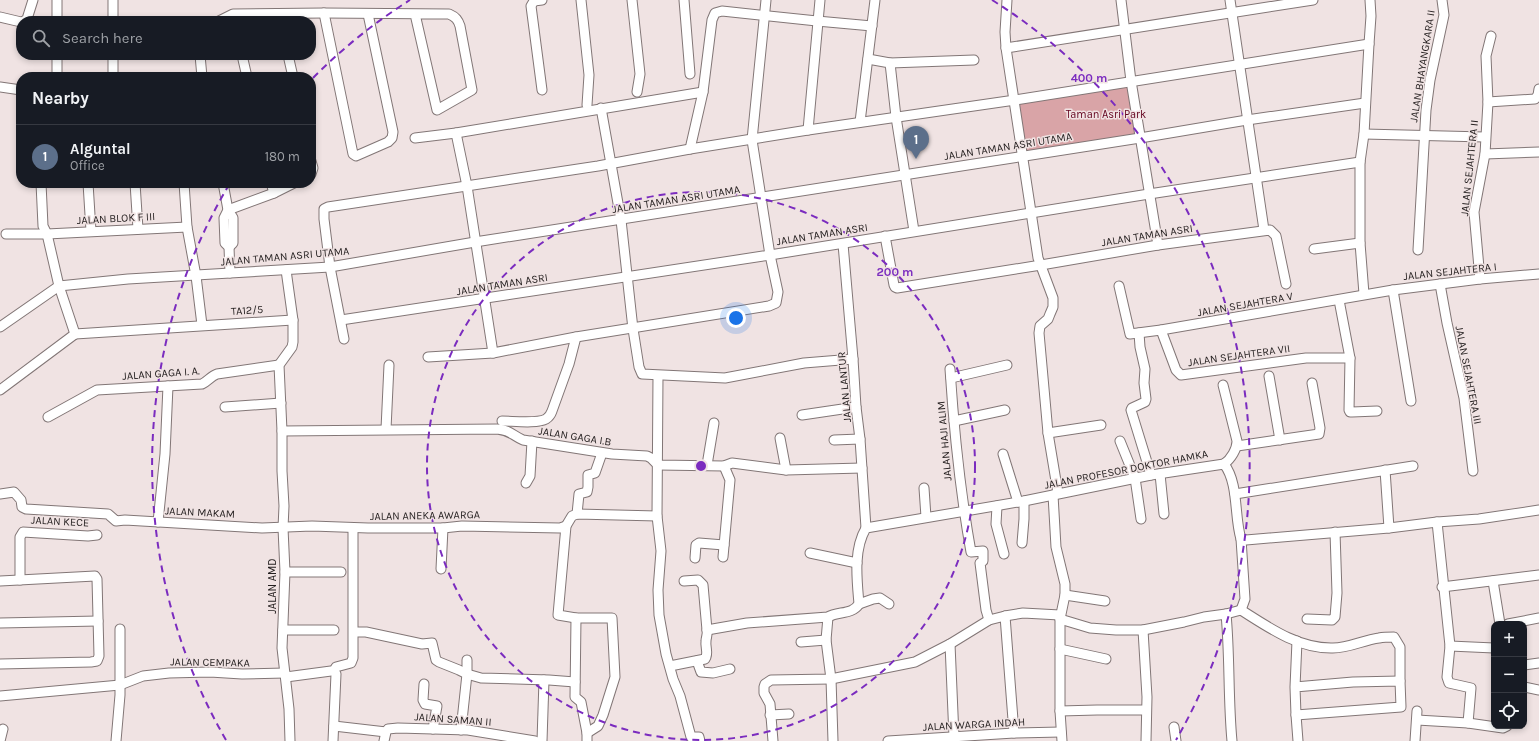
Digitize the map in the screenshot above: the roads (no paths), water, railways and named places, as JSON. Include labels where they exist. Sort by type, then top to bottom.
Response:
[{"type":"street","points":[[28,16],[33,0]]},
{"type":"street","points":[[57,0],[57,16]]},
{"type":"street","points":[[113,0],[113,16]]},
{"type":"street","points":[[542,0],[534,1],[531,6],[542,90]]},
{"type":"street","points":[[581,0],[589,75],[587,105]]},
{"type":"street","points":[[632,0],[640,74],[637,92]]},
{"type":"street","points":[[684,0],[690,74]]},
{"type":"street","points":[[428,357],[493,353],[576,337],[633,329],[776,303],[778,292],[770,255],[752,140],[766,0]]},
{"type":"street","points":[[808,130],[820,0]]},
{"type":"street","points":[[860,122],[875,0]]},
{"type":"street","points":[[1007,0],[1005,32],[1006,48],[1031,213],[1041,266],[1048,281],[1053,298],[1050,314],[1040,326],[1039,332],[1055,494],[1056,547],[1065,584],[1065,595],[1060,617],[1060,711],[1062,737]]},
{"type":"street","points":[[1121,0],[1131,81],[1158,245]]},
{"type":"street","points":[[1230,0],[1264,230],[1270,230],[1276,236],[1286,284]]},
{"type":"street","points":[[1006,48],[1313,0]]},
{"type":"street","points":[[1364,294],[1360,243],[1360,162],[1364,134],[1371,16],[1370,0]]},
{"type":"street","name":"JALAN BHAYANGKARA II","points":[[1418,250],[1424,136],[1430,80],[1444,15],[1442,0]]},
{"type":"street","points":[[690,150],[703,92],[712,20],[715,13],[722,11],[872,26]]},
{"type":"street","points":[[324,13],[353,154],[356,156],[388,142],[392,138],[393,132],[368,14]]},
{"type":"street","points":[[298,16],[324,13],[449,14],[458,20],[472,90],[437,110],[435,107],[415,14]]},
{"type":"street","points":[[0,17],[16,21]]},
{"type":"street","name":"JALAN SEJAHTERA II","points":[[1480,279],[1474,212],[1485,154],[1488,102],[1486,56],[1491,36]]},
{"type":"street","points":[[344,339],[330,267],[324,219],[324,209],[328,207],[611,164],[808,130],[1015,100],[1369,44]]},
{"type":"street","points":[[868,59],[890,63],[974,60]]},
{"type":"street","points":[[57,60],[57,72]]},
{"type":"street","points":[[113,60],[113,72]]},
{"type":"street","points":[[200,60],[202,72]]},
{"type":"street","points":[[243,60],[246,72]]},
{"type":"street","points":[[289,60],[292,72]]},
{"type":"street","points":[[890,63],[904,175],[914,231]]},
{"type":"street","points":[[0,87],[16,89]]},
{"type":"street","points":[[1488,102],[1535,99],[1538,95],[1539,89]]},
{"type":"street","points":[[415,138],[456,133],[703,92]]},
{"type":"street","name":"JALAN TAMAN ASRI UTAMA","points":[[0,327],[58,282],[330,267],[475,242],[1247,120],[1365,103]]},
{"type":"street","points":[[602,108],[621,220],[633,329],[640,372],[645,375],[658,376],[725,378],[804,363],[853,359]]},
{"type":"street","points":[[456,133],[467,186],[475,242],[486,298],[493,353]]},
{"type":"street","points":[[1364,134],[1486,137]]},
{"type":"street","points":[[1485,154],[1539,152]]},
{"type":"street","points":[[885,236],[1360,162]]},
{"type":"street","points":[[0,390],[75,334],[58,282],[47,234],[43,226],[41,188]]},
{"type":"street","points":[[88,188],[91,231]]},
{"type":"street","points":[[135,188],[138,229]]},
{"type":"street","points":[[184,188],[187,227],[200,275],[202,325]]},
{"type":"street","points":[[224,188],[228,210],[224,218],[225,243],[229,247],[230,273]]},
{"type":"street","points":[[272,188],[274,194]]},
{"type":"street","points":[[228,210],[274,194],[285,188]]},
{"type":"street","name":"JALAN BLOK F III","points":[[6,234],[47,234],[187,227]]},
{"type":"street","name":"JALAN TAMAN ASRI","points":[[341,320],[843,244],[885,236],[895,287],[1041,266],[1158,245],[1264,230]]},
{"type":"street","points":[[1314,249],[1360,243]]},
{"type":"street","name":"JALAN LANTUR","points":[[843,244],[856,407],[860,439],[866,528]]},
{"type":"street","points":[[279,365],[292,347],[293,320],[286,270]]},
{"type":"street","name":"JALAN SEJAHTERA I","points":[[1364,294],[1480,279],[1539,274]]},
{"type":"street","name":"JALAN SEJAHTERA III","points":[[1440,284],[1464,398],[1473,471]]},
{"type":"street","points":[[1119,286],[1134,334],[1140,347],[1145,369],[1145,402],[1132,408],[1131,410],[1156,474],[1164,514]]},
{"type":"street","points":[[1393,290],[1411,401]]},
{"type":"street","name":"JALAN SEJAHTERA V","points":[[1134,334],[1339,300],[1364,294]]},
{"type":"street","points":[[1339,300],[1350,358],[1348,387],[1350,412],[1377,411]]},
{"type":"street","name":"TA12/5","points":[[75,334],[293,320]]},
{"type":"street","name":"JALAN SEJAHTERA VII","points":[[1161,330],[1176,370],[1181,375],[1306,358],[1350,358]]},
{"type":"street","points":[[502,421],[540,421],[549,416],[566,371],[576,337]]},
{"type":"street","name":"JALAN GAGA I. A.","points":[[48,417],[97,390],[202,384],[217,374],[279,365]]},
{"type":"street","name":"JALAN AMD","points":[[279,365],[285,572],[282,648],[286,675],[290,741]]},
{"type":"street","points":[[386,429],[389,365]]},
{"type":"street","name":"JALAN HAJI ALIM","points":[[989,620],[986,610],[980,563],[983,562],[983,551],[971,552],[963,511],[950,373],[1007,365]]},
{"type":"street","points":[[658,376],[657,516],[661,541],[658,590],[659,615],[666,654],[673,679],[680,696],[691,737],[699,737],[700,741]]},
{"type":"street","points":[[1269,376],[1280,440]]},
{"type":"street","points":[[1237,446],[1319,434],[1320,428],[1312,384]]},
{"type":"street","points":[[1223,385],[1237,441],[1237,446],[1228,461],[1224,464]]},
{"type":"street","points":[[158,522],[165,454],[168,386]]},
{"type":"street","points":[[225,407],[281,403]]},
{"type":"street","points":[[802,415],[856,407]]},
{"type":"street","points":[[954,421],[1005,410]]},
{"type":"street","points":[[707,465],[714,423]]},
{"type":"street","points":[[1048,433],[1101,424]]},
{"type":"street","name":"JALAN GAGA I.B","points":[[282,431],[497,429],[509,431],[517,437],[532,441],[602,453],[647,456],[658,465],[724,466],[732,463],[786,470],[862,468]]},
{"type":"street","points":[[780,438],[786,470]]},
{"type":"street","points":[[834,440],[860,439]]},
{"type":"street","points":[[526,483],[530,476],[532,441]]},
{"type":"street","points":[[1120,441],[1135,478],[1141,519]]},
{"type":"street","points":[[577,514],[579,494],[587,492],[588,475],[595,473],[602,453]]},
{"type":"street","points":[[1003,454],[1021,501],[1024,519],[1022,543]]},
{"type":"street","name":"JALAN PROFESOR DOKTOR HAMKA","points":[[866,528],[997,506],[1156,474],[1224,464],[1229,471],[1235,494],[1241,539],[1245,598],[1241,610]]},
{"type":"street","points":[[723,557],[730,480],[724,466]]},
{"type":"street","points":[[1235,494],[1413,466]]},
{"type":"street","points":[[1385,470],[1389,528]]},
{"type":"street","points":[[924,488],[926,517]]},
{"type":"street","name":"JALAN MAKAM","points":[[0,494],[14,492],[21,500],[22,507],[26,509],[108,514],[115,521],[125,520],[283,528]]},
{"type":"street","points":[[997,506],[996,524],[1004,554]]},
{"type":"street","points":[[1241,539],[1246,540],[1389,528],[1479,519],[1539,510]]},
{"type":"street","points":[[587,737],[598,726],[615,677],[612,618],[576,618],[558,615],[566,526],[572,516],[577,514],[657,516]]},
{"type":"street","points":[[1437,522],[1442,587],[1450,646],[1447,677],[1449,683],[1471,688],[1468,723]]},
{"type":"street","name":"JALAN ANEKA AWARGA","points":[[283,528],[312,526],[353,528],[443,528],[462,526],[553,528],[566,526]]},
{"type":"street","points":[[333,741],[336,674],[334,672],[336,667],[343,666],[353,661],[353,528]]},
{"type":"street","points":[[441,569],[443,528]]},
{"type":"street","points":[[708,630],[747,624],[828,617],[833,614],[851,612],[856,609],[859,604],[857,562],[862,535],[866,528]]},
{"type":"street","name":"JALAN KECE","points":[[20,580],[20,537],[23,532],[97,535]]},
{"type":"street","points":[[1307,619],[1332,620],[1335,617],[1337,593],[1336,532]]},
{"type":"street","points":[[695,558],[696,545],[699,543],[724,545]]},
{"type":"street","points":[[810,553],[857,562]]},
{"type":"street","points":[[285,572],[341,572]]},
{"type":"street","points":[[1442,587],[1539,575]]},
{"type":"street","points":[[0,581],[95,576],[97,579],[99,656],[97,661],[0,664]]},
{"type":"street","points":[[670,666],[705,659],[707,656],[706,640],[708,630],[701,582],[698,580],[684,581]]},
{"type":"street","points":[[1492,582],[1499,621]]},
{"type":"street","points":[[1065,595],[1104,600]]},
{"type":"street","points":[[859,604],[880,598],[890,604]]},
{"type":"street","points":[[773,741],[770,704],[764,693],[765,684],[770,680],[831,679],[915,662],[950,644],[989,620],[1005,616],[1023,613],[1060,617],[1090,628],[1143,630],[1241,610],[1270,629],[1297,642],[1331,648],[1350,646],[1379,638],[1394,637],[1400,647],[1401,707],[1296,715]]},
{"type":"street","points":[[1226,614],[1228,638],[1229,709],[1232,741]]},
{"type":"street","points":[[1005,616],[1014,733]]},
{"type":"street","points":[[828,617],[826,640],[831,679],[833,741]]},
{"type":"street","points":[[576,618],[575,697],[581,702],[587,737]]},
{"type":"street","points":[[1524,621],[1539,618]]},
{"type":"street","points":[[0,623],[98,621]]},
{"type":"street","points":[[116,741],[120,685],[120,629]]},
{"type":"street","points":[[283,630],[334,630]]},
{"type":"street","points":[[1143,630],[1146,741]]},
{"type":"street","points":[[354,632],[366,632],[422,644],[432,643],[436,660],[439,662],[467,674],[489,679],[575,682]]},
{"type":"street","points":[[801,642],[826,640]]},
{"type":"street","points":[[1297,642],[1295,687],[1298,741]]},
{"type":"street","points":[[950,644],[954,737]]},
{"type":"street","points":[[1450,646],[1491,648]]},
{"type":"street","points":[[1060,649],[1106,659]]},
{"type":"street","points":[[461,730],[467,674],[466,660]]},
{"type":"street","points":[[697,661],[701,672],[713,673],[730,669]]},
{"type":"street","points":[[1527,664],[1539,663]]},
{"type":"street","name":"JALAN CEMPAKA","points":[[0,696],[120,685],[143,676],[169,672],[286,675],[334,672]]},
{"type":"street","points":[[542,741],[544,680]]},
{"type":"street","points":[[1295,687],[1353,682],[1400,681]]},
{"type":"street","points":[[424,684],[423,700],[425,704],[437,706],[433,729]]},
{"type":"street","points":[[1527,688],[1539,690]]},
{"type":"street","points":[[1060,711],[1146,710]]},
{"type":"street","points":[[770,715],[789,714]]},
{"type":"street","points":[[1415,741],[1417,715],[1491,726]]},
{"type":"street","name":"JALAN SAMAN II","points":[[334,726],[387,733],[433,729],[490,732],[503,736],[534,741]]},
{"type":"street","points":[[1174,727],[1176,741]]},
{"type":"street","points":[[0,741],[3,729]]},
{"type":"street","name":"JALAN WARGA INDAH","points":[[888,741],[1014,733],[1062,737]]},
{"type":"place","name":"Alguntal","points":[[916,159]]},
{"type":"park label","name":"Taman Asri Park","points":[[1106,114]]}]
